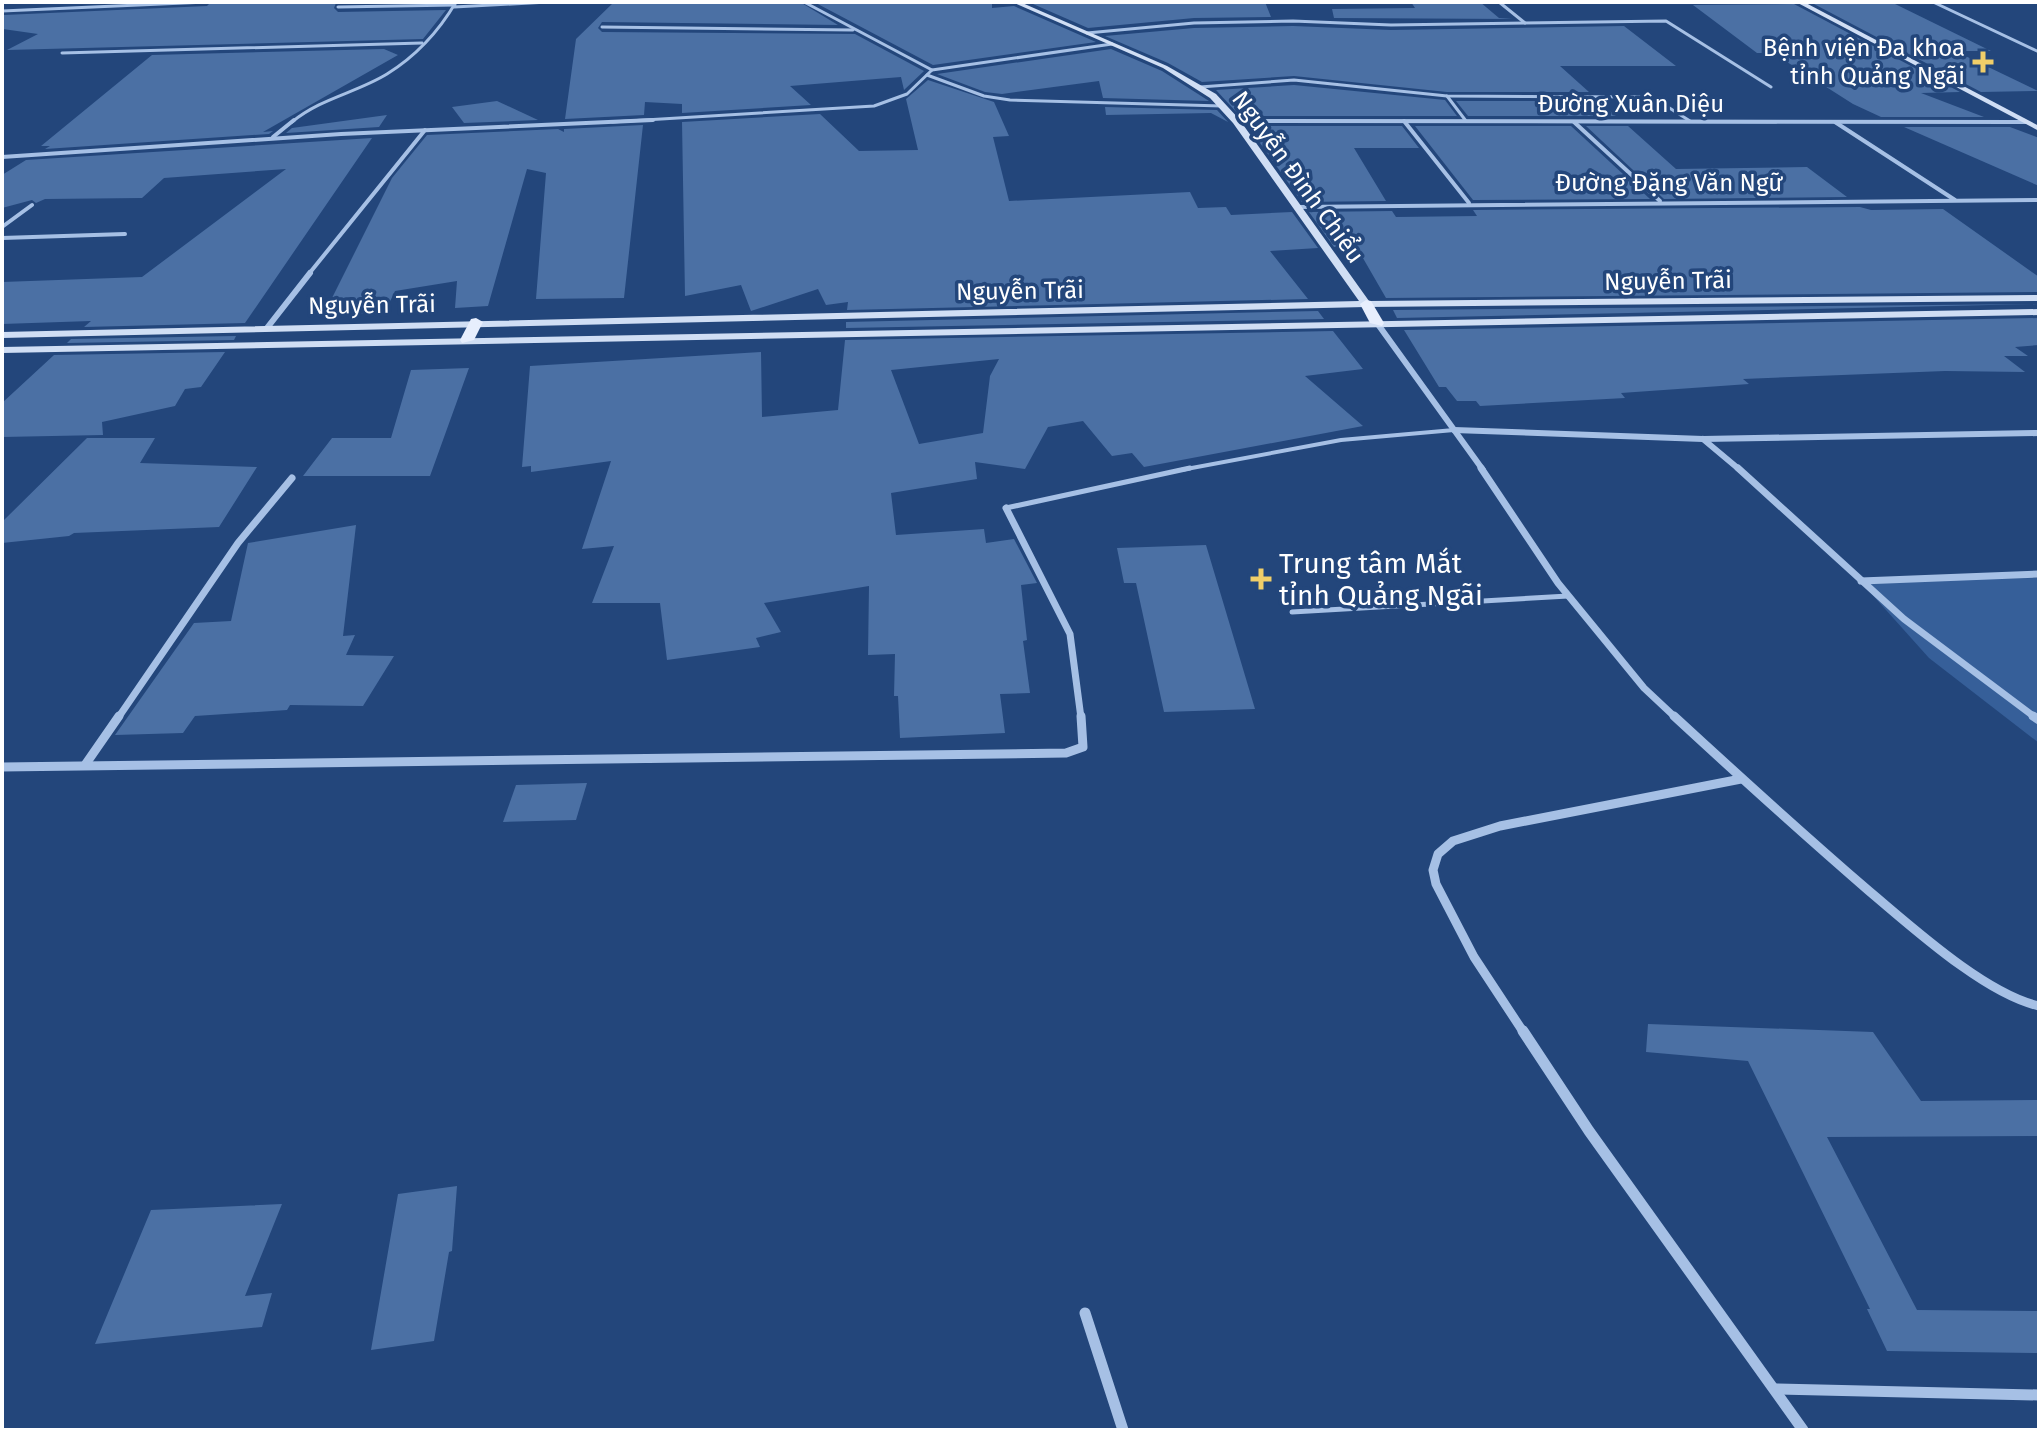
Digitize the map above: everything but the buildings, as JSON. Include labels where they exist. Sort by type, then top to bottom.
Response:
[{"type":"main road","name":"Nguyễn Đình Chiểu","points":[[1015,2],[1200,87],[1236,121],[1366,304]]},
{"type":"main road","points":[[1799,2],[2039,129]]},
{"type":"main road","name":"Nguyễn Trãi","points":[[2,335],[1366,304],[2039,298]]},
{"type":"main road","points":[[1366,304],[1377,323]]},
{"type":"main road","name":"Nguyễn Trãi","points":[[2,350],[2039,312]]},
{"type":"main road","points":[[467,340],[476,322]]},
{"type":"street","points":[[2,11],[207,2]]},
{"type":"street","points":[[338,7],[548,2]]},
{"type":"street","points":[[804,2],[932,70],[1112,44]]},
{"type":"street","points":[[1499,2],[1526,24]]},
{"type":"street","points":[[273,138],[310,107],[387,74],[439,31],[455,5]]},
{"type":"street","points":[[1087,33],[1208,22],[1526,24],[1666,21],[1771,87]]},
{"type":"street","points":[[602,27],[681,24],[780,31],[858,30]]},
{"type":"street","points":[[62,53],[422,43]]},
{"type":"street","points":[[2,157],[142,150],[273,138],[655,122],[874,106],[898,101],[912,94],[932,70]]},
{"type":"street","points":[[927,75],[995,98],[1095,104],[1222,106]]},
{"type":"street","points":[[1200,87],[1294,80],[1447,96],[1656,98],[1691,122]]},
{"type":"street","points":[[1447,96],[1466,121]]},
{"type":"street","name":"Đường Xuân Diệu","points":[[1236,121],[2026,122]]},
{"type":"street","points":[[1404,121],[1469,203]]},
{"type":"street","points":[[1574,122],[1660,201]]},
{"type":"street","points":[[1835,122],[1955,200]]},
{"type":"street","points":[[267,328],[425,130]]},
{"type":"street","name":"Đường Đặng Văn Ngữ","points":[[1298,207],[1660,201],[2039,200]]},
{"type":"street","points":[[2,227],[32,205]]},
{"type":"street","points":[[2,238],[125,234]]},
{"type":"street","points":[[1377,323],[1568,596],[1644,688],[1741,779],[1937,949],[2021,1002],[2039,1006]]},
{"type":"street","points":[[1454,430],[1703,439],[2039,433]]},
{"type":"street","points":[[1703,439],[1749,474],[1860,581],[1974,677],[2039,720]]},
{"type":"street","points":[[85,765],[238,543],[292,478]]},
{"type":"street","points":[[2,767],[1066,753],[1083,747],[1084,738],[1070,634],[1006,508]]},
{"type":"street","points":[[1860,581],[2039,574]]},
{"type":"street","points":[[1741,779],[1500,826],[1453,841],[1438,854],[1433,870],[1436,884],[1474,957],[1589,1131],[1803,1430]]},
{"type":"street","points":[[1085,1313],[1123,1430]]},
{"type":"street","points":[[1775,1389],[2039,1395]]},
{"type":"lane","points":[[1933,2],[2039,52]]},
{"type":"lane","points":[[1006,508],[1232,459],[1361,436],[1454,430]]},
{"type":"lane","points":[[1292,612],[1568,596]]},
{"type":"shaded area","points":[[2039,578],[2039,743],[1929,658],[1860,581]]},
{"type":"place","name":"Bệnh viện Đa khoa tỉnh Quảng Ngãi","points":[[1983,62]]},
{"type":"place","name":"Trung tâm Mắt tỉnh Quảng Ngãi","points":[[1261,579]]}]
